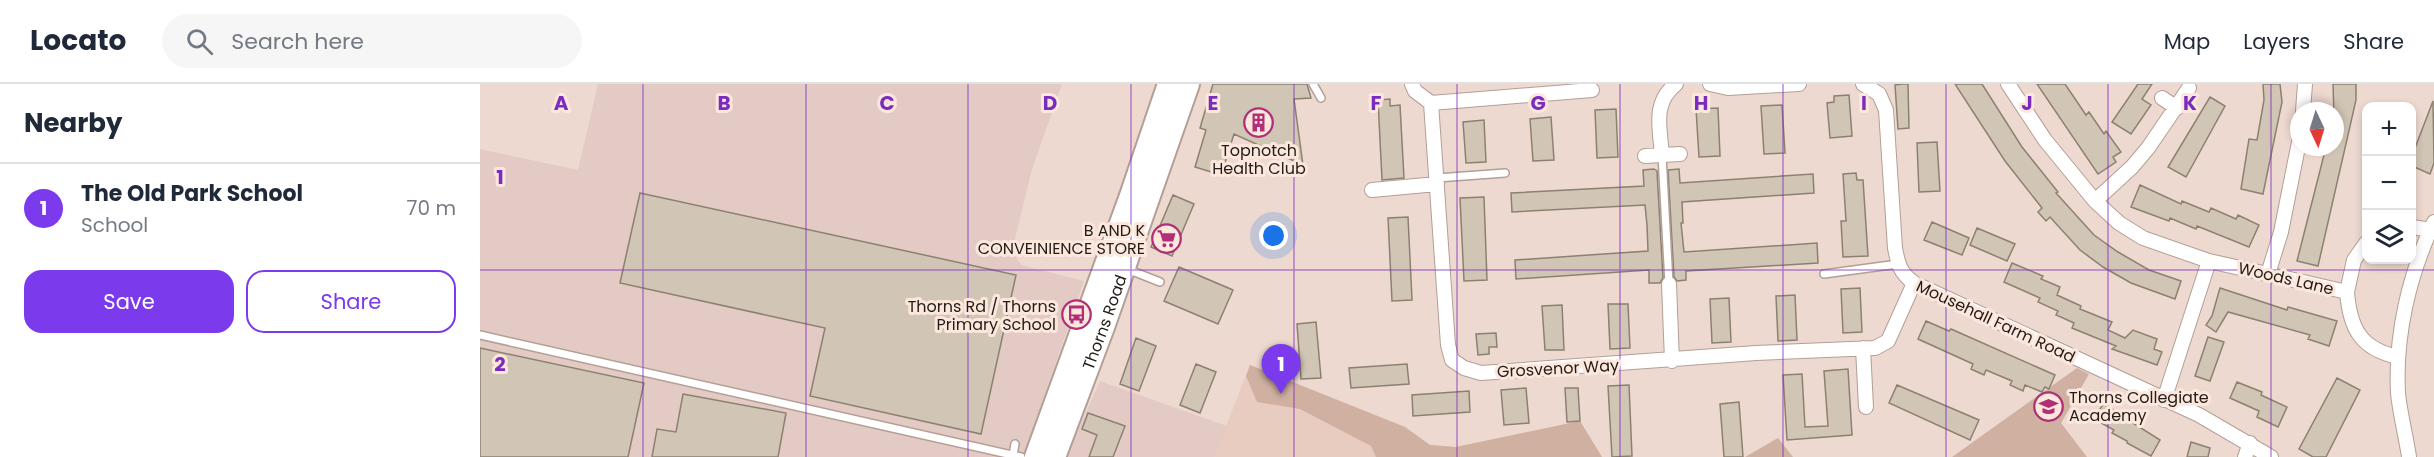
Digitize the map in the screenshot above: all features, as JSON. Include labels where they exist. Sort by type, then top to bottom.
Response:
[{"type":"highway","name":"Thorns Road","points":[[1036,457],[1131,196],[1169,84]]},
{"type":"highway","name":"Thorns Road","points":[[1054,457],[1124,268],[1188,84]]},
{"type":"street","points":[[1412,84],[1415,91],[1431,102],[1592,90]]},
{"type":"street","points":[[1662,155],[1660,101],[1676,84]]},
{"type":"street","points":[[1710,84],[1728,88],[1799,84]]},
{"type":"street","points":[[1863,84],[1879,94],[1886,110],[1898,264]]},
{"type":"street","name":"Woods Lane","points":[[2008,84],[2046,140],[2095,201],[2119,223],[2143,238],[2209,261],[2347,292],[2354,260],[2362,250]]},
{"type":"street","points":[[2304,102],[2305,84]]},
{"type":"street","points":[[2095,201],[2132,167],[2177,108],[2189,88]]},
{"type":"street","points":[[2162,98],[2177,108]]},
{"type":"street","name":"Grosvenor Way","points":[[1431,102],[1448,345],[1452,360],[1464,368],[1481,372],[1672,361],[1756,353],[1875,348],[1888,341],[1914,283]]},
{"type":"street","points":[[1645,156],[1680,154]]},
{"type":"street","points":[[2268,274],[2281,232],[2296,156]]},
{"type":"street","points":[[1372,190],[1437,181]]},
{"type":"street","points":[[2409,457],[2398,394],[2401,325],[2407,298],[2432,226],[2416,227]]},
{"type":"street","points":[[2164,400],[2209,261]]},
{"type":"street","name":"Mousehall Farm Road","points":[[1898,264],[1905,277],[1914,283],[2199,415],[2271,457]]},
{"type":"street","points":[[1669,284],[1672,361]]},
{"type":"street","points":[[2347,292],[2353,320],[2366,345],[2382,354],[2398,357]]},
{"type":"street","points":[[1863,348],[1866,407]]},
{"type":"street","points":[[2245,457],[2250,443]]},
{"type":"lane","points":[[1313,84],[1321,98]]},
{"type":"lane","points":[[1662,155],[1669,284]]},
{"type":"lane","points":[[1437,181],[1505,173]]},
{"type":"lane","points":[[1824,274],[1898,264]]},
{"type":"lane","points":[[1124,268],[1160,282]]},
{"type":"lane","points":[[480,335],[1017,456],[1015,444]]},
{"type":"shaded area","points":[[598,84],[1062,84],[1032,169],[1012,251],[1021,265],[1084,281],[1023,457],[480,457],[480,149],[578,170]]},
{"type":"shaded area","points":[[1250,365],[1405,427],[1430,445],[1456,447],[1580,421],[1602,457],[1214,457]]},
{"type":"shaded area","points":[[1250,365],[1405,427],[1430,445],[1456,447],[1580,421],[1602,457],[1376,457],[1371,446],[1300,409],[1257,402],[1246,376]]},
{"type":"shaded area","name":"Thorns Collegiate Academy","points":[[2077,368],[2089,374],[2061,423],[2087,457],[1952,457]]},
{"type":"shaded area","points":[[1100,381],[1227,426],[1214,457],[1066,457]]},
{"type":"shaded area","points":[[1778,438],[1793,457],[1745,457]]},
{"type":"building","name":"Topnotch Health Club","points":[[1213,84],[1307,84],[1311,98],[1294,99],[1303,165],[1234,134],[1221,175],[1195,167],[1206,130],[1200,128]]},
{"type":"building","points":[[1908,84],[1909,128],[1898,129],[1895,85]]},
{"type":"building","points":[[1955,84],[1982,84],[2022,147],[2058,192],[2056,193],[2094,235],[2118,252],[2149,270],[2181,281],[2175,299],[2131,283],[2103,267],[2080,250],[2050,217],[2046,221],[2038,212],[2042,208],[2005,161]]},
{"type":"building","points":[[2037,84],[2065,84],[2086,115],[2089,112],[2104,134],[2106,131],[2121,152],[2113,157],[2116,162],[2098,174]]},
{"type":"building","points":[[2138,84],[2152,84],[2142,99],[2151,105],[2131,134],[2112,122]]},
{"type":"building","points":[[2263,84],[2280,84],[2282,102],[2263,194],[2241,189],[2249,139],[2257,140],[2264,100]]},
{"type":"building","points":[[2333,84],[2356,84],[2356,100],[2344,152],[2344,102],[2334,102]]},
{"type":"building","points":[[1849,95],[1852,136],[1830,138],[1827,103],[1834,102],[1834,96]]},
{"type":"building","points":[[2210,97],[2225,106],[2186,177],[2168,167]]},
{"type":"building","points":[[1390,99],[1390,106],[1400,105],[1404,178],[1382,180],[1378,100]]},
{"type":"building","points":[[2433,101],[2434,163],[2430,174],[2416,168],[2416,146]]},
{"type":"building","points":[[1782,105],[1785,153],[1764,154],[1761,106]]},
{"type":"building","points":[[1718,108],[1720,156],[1699,157],[1696,109]]},
{"type":"building","points":[[1616,109],[1618,157],[1597,158],[1595,110]]},
{"type":"building","points":[[1551,117],[1554,160],[1533,161],[1530,119]]},
{"type":"building","points":[[1484,120],[1486,162],[1466,163],[1463,122]]},
{"type":"building","points":[[1937,142],[1940,191],[1919,192],[1917,143]]},
{"type":"building","points":[[2324,156],[2343,156],[2318,266],[2297,261]]},
{"type":"building","points":[[1679,169],[1680,183],[1813,174],[1814,193],[1682,202],[1683,223],[1681,223],[1684,252],[1817,243],[1818,263],[1686,271],[1686,280],[1677,281],[1674,277],[1668,170]]},
{"type":"building","points":[[1643,170],[1657,171],[1663,278],[1660,283],[1649,283],[1649,270],[1516,279],[1515,260],[1648,251],[1647,225],[1645,205],[1512,212],[1511,193],[1644,186]]},
{"type":"building","points":[[1856,173],[1857,180],[1863,180],[1868,256],[1843,257],[1841,221],[1846,221],[1843,174]]},
{"type":"building","points":[[2140,185],[2181,204],[2182,201],[2209,212],[2211,208],[2236,219],[2238,215],[2259,225],[2249,247],[2197,226],[2196,229],[2170,218],[2169,221],[2131,207]]},
{"type":"building","points":[[640,193],[1016,275],[981,434],[810,396],[825,328],[620,283]]},
{"type":"building","points":[[1173,195],[1194,204],[1172,256],[1151,247]]},
{"type":"building","points":[[1484,197],[1487,280],[1464,281],[1460,198]]},
{"type":"building","points":[[1408,217],[1412,300],[1392,301],[1388,218]]},
{"type":"building","points":[[1932,222],[1969,238],[1962,255],[1924,240]]},
{"type":"building","points":[[1977,228],[2015,244],[2007,261],[1970,245]]},
{"type":"building","points":[[2012,263],[2043,276],[2041,279],[2060,287],[2057,295],[2081,306],[2080,309],[2112,322],[2108,330],[2125,338],[2133,330],[2157,339],[2154,349],[2162,352],[2157,365],[2112,349],[2116,346],[2072,328],[2074,323],[2056,315],[2058,311],[2038,302],[2040,298],[2004,282]]},
{"type":"building","points":[[1179,267],[1233,290],[1218,324],[1164,301]]},
{"type":"building","points":[[1860,288],[1862,332],[1843,333],[1841,289]]},
{"type":"building","points":[[2220,288],[2287,310],[2288,307],[2337,321],[2329,346],[2308,339],[2310,335],[2228,312],[2216,332],[2206,325],[2212,316]]},
{"type":"building","points":[[1795,295],[1797,340],[1778,341],[1776,296]]},
{"type":"building","points":[[1729,298],[1731,342],[1712,343],[1710,299]]},
{"type":"building","points":[[1608,304],[1628,304],[1630,348],[1610,349]]},
{"type":"building","points":[[1562,305],[1564,350],[1545,350],[1542,306]]},
{"type":"building","points":[[1926,321],[1949,331],[1951,329],[2055,375],[2049,389],[2045,387],[2042,392],[2025,385],[2023,391],[2010,385],[2012,381],[1986,370],[1984,375],[1971,369],[1973,364],[1918,339]]},
{"type":"building","points":[[1316,322],[1321,378],[1301,379],[1297,324]]},
{"type":"building","points":[[1496,333],[1497,347],[1489,347],[1489,354],[1478,355],[1476,334]]},
{"type":"building","points":[[2208,337],[2224,342],[2210,381],[2195,376]]},
{"type":"building","points":[[1136,338],[1156,346],[1139,391],[1120,384]]},
{"type":"building","points":[[480,348],[644,383],[628,457],[480,457]]},
{"type":"building","points":[[1196,364],[1216,372],[1200,413],[1180,405]]},
{"type":"building","points":[[1407,364],[1409,384],[1351,388],[1349,368]]},
{"type":"building","points":[[1848,369],[1852,435],[1787,440],[1783,375],[1802,374],[1805,427],[1828,426],[1824,371]]},
{"type":"building","points":[[2337,378],[2360,390],[2326,457],[2313,457],[2299,449]]},
{"type":"building","points":[[2237,382],[2262,392],[2261,395],[2287,407],[2278,427],[2257,417],[2259,411],[2230,398]]},
{"type":"building","points":[[1629,385],[1632,456],[1612,457],[1608,386]]},
{"type":"building","points":[[1897,385],[1979,420],[1970,440],[1889,403]]},
{"type":"building","points":[[1526,388],[1529,423],[1504,425],[1501,390]]},
{"type":"building","points":[[1565,388],[1578,388],[1580,421],[1567,422]]},
{"type":"building","points":[[1469,391],[1470,412],[1413,416],[1412,395]]},
{"type":"building","points":[[683,394],[786,413],[778,457],[652,457],[657,429],[676,432]]},
{"type":"building","points":[[1739,402],[1743,457],[1724,457],[1720,404]]},
{"type":"building","points":[[2103,404],[2134,421],[2133,423],[2160,440],[2151,456],[2127,443],[2112,433],[2114,430],[2094,419]]},
{"type":"building","points":[[1088,413],[1125,426],[1113,457],[1089,457],[1097,435],[1082,429]]},
{"type":"building","points":[[2191,442],[2210,448],[2208,457],[2187,457]]},
{"type":"place","name":"Topnotch Health Club","points":[[1259,122]]},
{"type":"place","name":"B AND K CONVEINIENCE STORE","points":[[1166,239]]},
{"type":"place","name":"Thorns Rd / Thorns Primary School","points":[[1077,315]]},
{"type":"place","name":"The Old Park School","points":[[1281,394]]},
{"type":"place","name":"Thorns Collegiate Academy","points":[[2048,406]]}]
